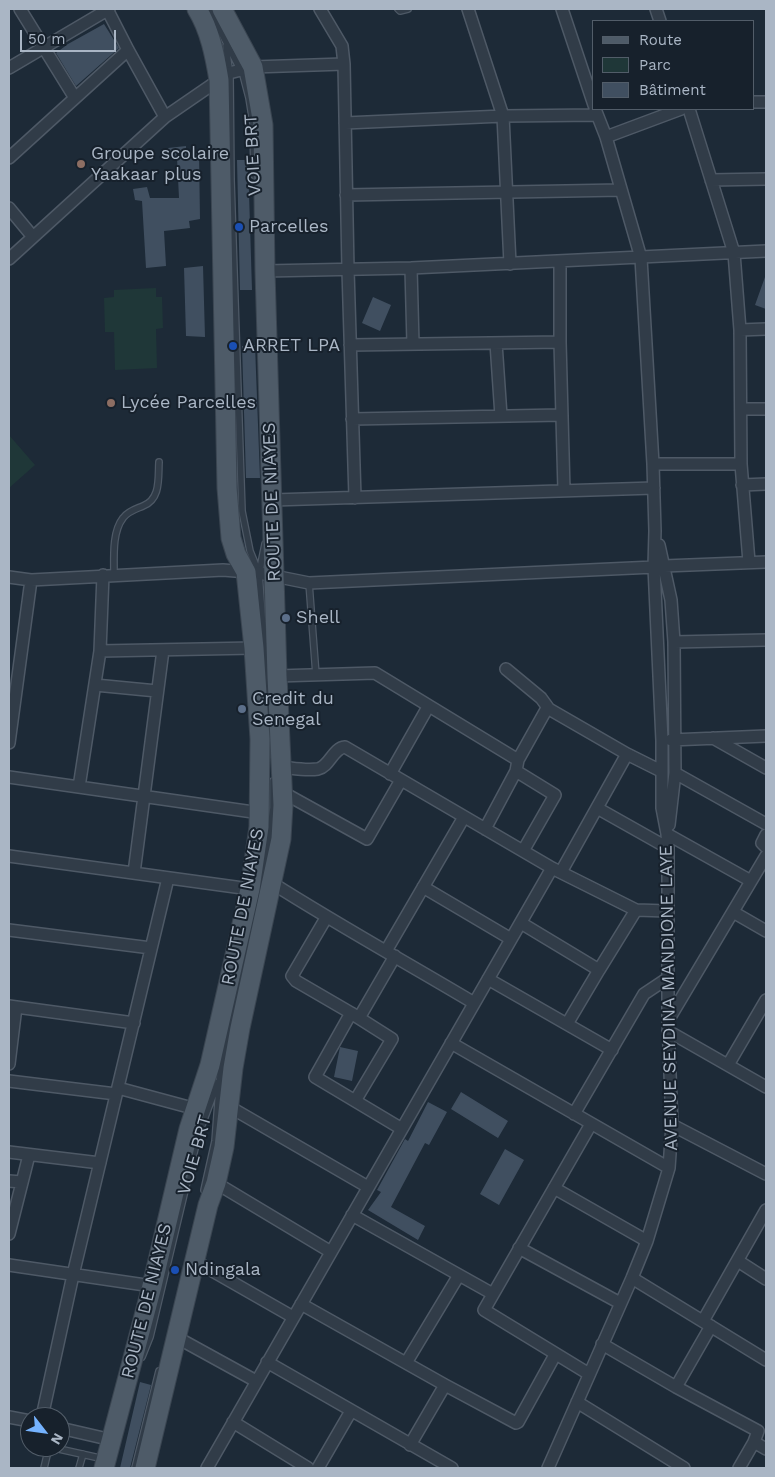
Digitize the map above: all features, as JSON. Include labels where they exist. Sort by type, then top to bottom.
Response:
[{"type":"main road","name":"ROUTE DE NIAYES","points":[[105,1464],[152,1286],[187,1136],[210,1065],[250,889],[260,813],[260,740],[254,648],[260,574],[273,500],[265,271],[263,125],[235,72],[210,42],[198,9]]},
{"type":"main road","name":"ROUTE DE NIAYES","points":[[145,1468],[172,1343],[195,1261],[208,1205],[216,1183],[224,1146],[240,1028],[281,839],[283,805],[277,769],[277,676],[260,574],[236,554],[231,538],[229,516],[221,215],[235,72],[222,9]]},
{"type":"street","points":[[20,9],[75,98]]},
{"type":"street","points":[[9,68],[108,9],[128,50],[166,117]]},
{"type":"street","points":[[320,9],[342,46],[344,64],[355,498]]},
{"type":"street","points":[[468,9],[502,116],[510,264]]},
{"type":"street","points":[[562,9],[592,101]]},
{"type":"street","points":[[9,158],[128,50]]},
{"type":"street","points":[[9,258],[166,117],[235,72],[344,64]]},
{"type":"street","points":[[345,123],[595,110],[606,137],[641,258],[655,531],[659,566],[662,808],[667,834],[751,882]]},
{"type":"street","points":[[606,137],[679,110]]},
{"type":"street","points":[[689,110],[734,253],[740,330],[742,485],[749,562]]},
{"type":"street","points":[[710,180],[766,179]]},
{"type":"street","points":[[346,195],[621,190]]},
{"type":"street","points":[[9,208],[33,237]]},
{"type":"street","points":[[265,271],[410,268],[766,251]]},
{"type":"street","points":[[560,261],[564,491]]},
{"type":"street","points":[[410,268],[413,344]]},
{"type":"street","points":[[740,330],[766,329]]},
{"type":"street","points":[[350,345],[560,342]]},
{"type":"street","points":[[496,343],[501,416]]},
{"type":"street","points":[[742,409],[766,409]]},
{"type":"street","points":[[352,418],[562,415]]},
{"type":"street","points":[[653,464],[741,464]]},
{"type":"street","points":[[742,485],[766,484]]},
{"type":"street","points":[[273,500],[654,488]]},
{"type":"street","points":[[9,578],[31,580],[223,570],[260,574],[310,583],[766,562]]},
{"type":"street","points":[[659,566],[671,600],[674,642],[675,773],[667,834]]},
{"type":"street","points":[[79,787],[100,651],[109,575]]},
{"type":"street","points":[[9,743],[31,580]]},
{"type":"street","points":[[674,642],[766,640]]},
{"type":"street","points":[[100,651],[254,648]]},
{"type":"street","points":[[134,873],[163,650]]},
{"type":"street","points":[[506,669],[541,698],[549,709],[627,754],[661,771]]},
{"type":"street","points":[[277,676],[374,673],[517,765],[556,795],[523,851]]},
{"type":"street","points":[[94,685],[157,691]]},
{"type":"street","points":[[390,774],[428,707]]},
{"type":"street","points":[[485,830],[546,710],[549,709]]},
{"type":"street","points":[[662,741],[712,737],[766,736]]},
{"type":"street","points":[[712,737],[766,768]]},
{"type":"street","points":[[277,769],[319,769],[329,761],[337,750],[345,747],[485,830],[557,870],[636,910],[668,911]]},
{"type":"street","points":[[207,1468],[520,923],[597,808],[627,754]]},
{"type":"street","points":[[675,773],[766,824]]},
{"type":"street","points":[[9,777],[260,813]]},
{"type":"street","points":[[282,792],[368,839],[401,780]]},
{"type":"street","points":[[597,808],[668,848]]},
{"type":"street","points":[[402,1129],[315,1076],[355,1016],[391,953],[423,887],[464,817]]},
{"type":"street","name":"AVENUE SEYDINA MANDIONE LAYE","points":[[548,1468],[647,1241],[669,1168],[672,1125],[668,1026],[667,834]]},
{"type":"street","points":[[766,835],[762,844],[766,847]]},
{"type":"street","points":[[9,856],[250,889]]},
{"type":"street","points":[[766,856],[668,1026],[766,1087]]},
{"type":"street","points":[[44,1407],[73,1275],[168,878]]},
{"type":"street","points":[[272,883],[326,918],[391,953],[474,1003]]},
{"type":"street","points":[[423,887],[511,939]]},
{"type":"street","points":[[567,1024],[636,910]]},
{"type":"street","points":[[733,912],[766,931]]},
{"type":"street","points":[[326,918],[292,976],[296,981],[392,1039],[355,1101]]},
{"type":"street","points":[[520,923],[599,970]]},
{"type":"street","points":[[9,930],[151,948]]},
{"type":"street","points":[[574,1114],[644,994],[668,978]]},
{"type":"street","points":[[488,979],[612,1050]]},
{"type":"street","points":[[728,1065],[764,1006]]},
{"type":"street","points":[[9,1064],[12,1007],[134,1023]]},
{"type":"street","points":[[451,1043],[669,1168]]},
{"type":"street","points":[[9,1081],[117,1091],[196,1109]]},
{"type":"street","points":[[228,1106],[368,1187]]},
{"type":"street","points":[[589,1374],[484,1311],[591,1124]]},
{"type":"street","points":[[672,1125],[766,1174]]},
{"type":"street","points":[[9,1152],[100,1163]]},
{"type":"street","points":[[9,1234],[29,1155]]},
{"type":"street","points":[[9,1180],[22,1182]]},
{"type":"street","points":[[216,1183],[331,1252]]},
{"type":"street","points":[[554,1188],[647,1241]]},
{"type":"street","points":[[676,1387],[738,1261],[766,1210]]},
{"type":"street","points":[[352,1215],[492,1294]]},
{"type":"street","points":[[519,1248],[620,1303]]},
{"type":"street","points":[[195,1261],[293,1317]]},
{"type":"street","points":[[738,1261],[766,1279]]},
{"type":"street","points":[[9,1266],[152,1286]]},
{"type":"street","points":[[406,1363],[459,1275]]},
{"type":"street","points":[[632,1278],[766,1360]]},
{"type":"street","points":[[301,1304],[516,1423],[556,1354]]},
{"type":"street","points":[[172,1343],[256,1380]]},
{"type":"street","points":[[602,1344],[676,1387],[756,1429],[758,1433],[739,1468]]},
{"type":"street","points":[[267,1362],[452,1468]]},
{"type":"street","points":[[410,1444],[445,1385]]},
{"type":"street","points":[[577,1402],[684,1468]]},
{"type":"street","points":[[318,1468],[351,1411]]},
{"type":"street","points":[[233,1422],[308,1468]]},
{"type":"street","points":[[70,1430],[112,1440]]},
{"type":"street","points":[[754,1442],[766,1450]]},
{"type":"lane","name":"VOIE BRT","points":[[209,9],[225,42],[235,72]]},
{"type":"lane","points":[[398,9],[400,11],[408,9]]},
{"type":"lane","name":"VOIE BRT","points":[[225,42],[235,72]]},
{"type":"lane","name":"VOIE BRT","points":[[235,72],[243,75],[250,106],[255,183]]},
{"type":"lane","points":[[259,292],[266,523]]},
{"type":"lane","points":[[109,575],[116,534],[122,518],[131,510],[150,504],[157,493],[159,462]]},
{"type":"lane","points":[[265,538],[260,574],[270,723]]},
{"type":"lane","points":[[310,583],[316,675]]},
{"type":"lane","name":"VOIE BRT","points":[[172,1343],[215,1141],[220,1075],[268,844],[277,769]]},
{"type":"lane","name":"VOIE BRT","points":[[141,1360],[150,1337],[198,1136],[220,1075]]},
{"type":"lane","points":[[135,1468],[161,1366]]},
{"type":"lane","points":[[128,1404],[138,1368]]},
{"type":"lane","points":[[44,1468],[50,1447],[83,1454],[105,1464]]},
{"type":"lane","points":[[78,1468],[83,1454]]},
{"type":"green space","points":[[156,288],[156,297],[162,297],[163,328],[156,329],[157,368],[115,370],[114,332],[105,332],[104,298],[114,297],[114,290]]},
{"type":"green space","points":[[9,435],[35,465],[9,488]]},
{"type":"building","points":[[104,24],[119,48],[76,86],[56,53]]},
{"type":"building","points":[[186,146],[186,152],[199,152],[200,219],[189,221],[190,228],[164,231],[166,266],[146,268],[142,201],[135,200],[133,189],[147,187],[150,198],[179,198],[177,158],[170,157],[168,148]]},
{"type":"building","points":[[237,160],[248,160],[252,290],[240,290]]},
{"type":"building","points":[[203,266],[205,337],[186,336],[184,268]]},
{"type":"building","points":[[766,278],[766,309],[755,305]]},
{"type":"building","points":[[373,297],[391,305],[380,331],[362,323]]},
{"type":"building","points":[[255,345],[260,478],[246,478],[242,346]]},
{"type":"building","points":[[340,1047],[358,1051],[352,1081],[334,1077]]},
{"type":"building","points":[[461,1092],[508,1121],[498,1138],[451,1109]]},
{"type":"building","points":[[428,1102],[447,1112],[429,1145],[425,1143],[391,1207],[425,1226],[418,1240],[368,1210],[381,1192],[377,1190],[405,1139],[408,1141]]},
{"type":"building","points":[[505,1149],[524,1160],[499,1205],[480,1194]]},
{"type":"building","points":[[140,1382],[151,1385],[130,1468],[120,1468]]},
{"type":"place","name":"Groupe scolaire Yaakaar plus","points":[[81,164]]},
{"type":"place","name":"Parcelles","points":[[239,227]]},
{"type":"place","name":"ARRET LPA","points":[[233,346]]},
{"type":"place","name":"Lycée Parcelles","points":[[111,403]]},
{"type":"place","name":"Shell","points":[[286,618]]},
{"type":"place","name":"Credit du Senegal","points":[[242,709]]},
{"type":"place","name":"Ndingala","points":[[175,1270]]}]
